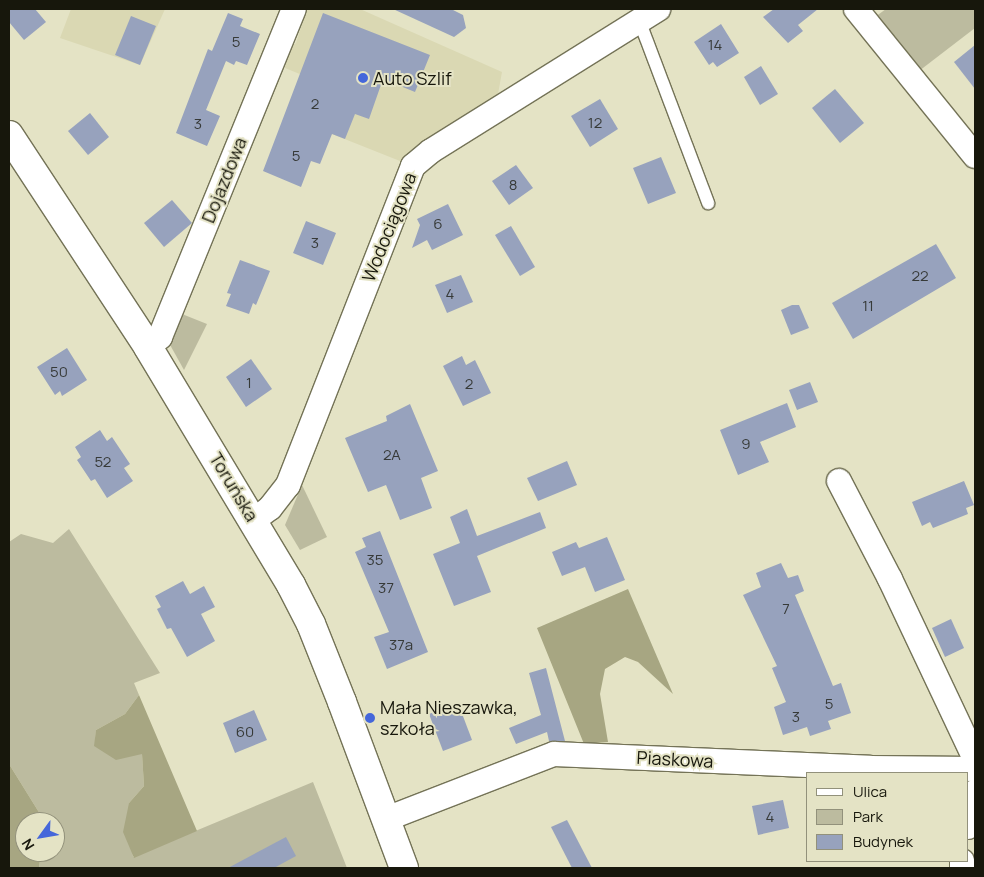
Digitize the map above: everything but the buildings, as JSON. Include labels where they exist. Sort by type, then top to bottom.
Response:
[{"type":"main road","name":"Toruńska","points":[[9,135],[148,347],[254,520],[311,624],[404,868]]},
{"type":"street","name":"Dojazdowa","points":[[148,347],[160,338],[294,9]]},
{"type":"street","points":[[856,9],[975,156]]},
{"type":"street","name":"Wodociągowa","points":[[254,520],[270,508],[288,485],[413,166],[431,151],[648,14]]},
{"type":"street","points":[[839,481],[890,579],[975,759]]},
{"type":"street","name":"Piaskowa","points":[[386,819],[554,754],[870,768],[975,769]]},
{"type":"street","points":[[969,822],[975,792]]},
{"type":"lane","points":[[648,14],[708,204]]},
{"type":"shaded area","points":[[71,9],[165,9],[140,65],[60,38]]},
{"type":"shaded area","points":[[307,9],[360,9],[502,72],[498,94],[411,151],[405,163],[332,134],[334,88],[285,68],[286,51],[296,43]]},
{"type":"shaded area","points":[[628,589],[673,694],[638,662],[625,657],[605,669],[600,694],[608,742],[584,744],[537,628]]},
{"type":"shaded area","points":[[139,695],[197,831],[134,858],[123,832],[129,803],[144,786],[142,754],[116,760],[94,746],[96,730],[125,714]]},
{"type":"shaded area","points":[[9,764],[39,812],[15,812],[15,862],[40,862],[39,868],[9,868]]},
{"type":"green space","points":[[886,9],[975,9],[975,28],[919,71],[875,17]]},
{"type":"green space","points":[[177,312],[207,324],[184,370],[169,343]]},
{"type":"green space","points":[[302,485],[327,537],[300,550],[285,525]]},
{"type":"green space","points":[[69,529],[160,673],[134,683],[139,695],[125,714],[96,730],[95,746],[142,753],[144,786],[129,803],[133,857],[313,782],[347,868],[39,868],[40,862],[65,862],[65,812],[39,812],[9,764],[9,542],[21,534],[53,543]]},
{"type":"place","name":"Auto Szlif","points":[[363,78]]},
{"type":"place","name":"Mała Nieszawka, szkoła","points":[[370,718]]}]
